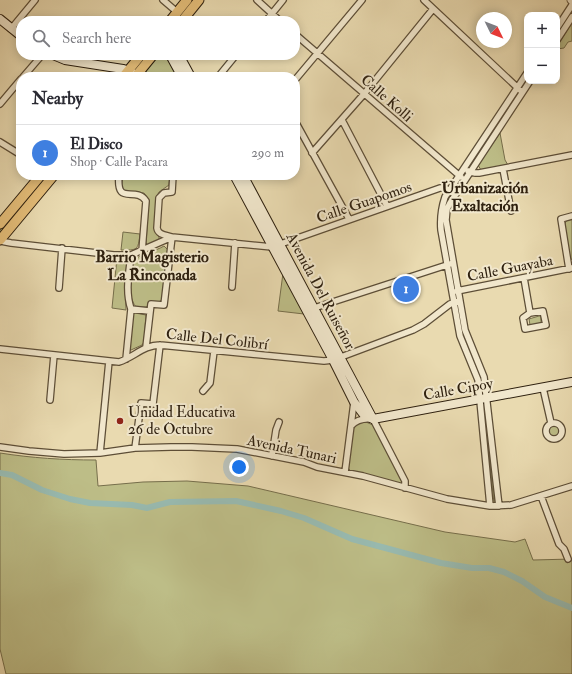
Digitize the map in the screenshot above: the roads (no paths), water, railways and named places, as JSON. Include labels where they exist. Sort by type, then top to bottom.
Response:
[{"type":"main road","points":[[174,16],[187,0]]},
{"type":"main road","points":[[186,16],[199,0]]},
{"type":"main road","points":[[0,19],[16,32]]},
{"type":"main road","points":[[65,60],[119,72]]},
{"type":"main road","points":[[134,72],[139,60]]},
{"type":"main road","points":[[136,72],[148,60]]},
{"type":"main road","points":[[173,60],[179,72]]},
{"type":"main road","points":[[182,60],[188,72]]},
{"type":"main road","points":[[0,224],[37,180]]},
{"type":"main road","points":[[0,240],[50,180]]},
{"type":"main road","name":"Avenida Del Ruiseñor","points":[[237,180],[276,245],[336,358],[373,419]]},
{"type":"main road","name":"Avenida Del Ruiseñor","points":[[246,180],[276,245]]},
{"type":"main road","name":"Avenida Del Ruiseñor","points":[[336,358],[354,402],[364,415],[373,419]]},
{"type":"main road","name":"Calle Cipoy","points":[[373,419],[572,382]]},
{"type":"street","points":[[22,16],[35,0]]},
{"type":"street","points":[[163,0],[177,12]]},
{"type":"street","points":[[257,0],[274,16]]},
{"type":"street","points":[[272,14],[283,0]]},
{"type":"street","points":[[300,74],[362,0]]},
{"type":"street","points":[[424,0],[523,92]]},
{"type":"street","points":[[560,23],[572,5]]},
{"type":"street","points":[[312,153],[364,94],[433,9]]},
{"type":"street","points":[[560,35],[572,17]]},
{"type":"street","points":[[12,29],[16,24]]},
{"type":"street","name":"Calle Kolli","points":[[300,39],[464,180]]},
{"type":"street","points":[[27,72],[38,60]]},
{"type":"street","points":[[222,72],[232,60]]},
{"type":"street","points":[[499,506],[484,399],[460,336],[457,301],[447,265],[440,218],[441,208],[445,197],[524,78]]},
{"type":"street","points":[[455,291],[454,263],[446,220],[447,209],[464,180],[528,84]]},
{"type":"street","points":[[0,104],[16,85]]},
{"type":"street","points":[[342,120],[387,206]]},
{"type":"street","points":[[300,130],[349,220]]},
{"type":"street","points":[[0,142],[16,152]]},
{"type":"street","points":[[464,168],[470,172],[479,173],[572,155]]},
{"type":"street","points":[[502,169],[511,211]]},
{"type":"street","points":[[119,180],[118,186],[121,191],[125,194],[139,195],[146,201],[142,251]]},
{"type":"street","points":[[173,180],[172,192],[164,193],[159,198],[157,228],[161,234],[172,237],[276,245]]},
{"type":"street","name":"Calle Guapomos","points":[[276,245],[440,188],[444,188],[455,194]]},
{"type":"street","points":[[571,268],[561,219],[572,216]]},
{"type":"street","points":[[0,240],[11,243],[114,255],[131,255],[172,237]]},
{"type":"street","points":[[146,347],[151,304],[164,304],[172,237]]},
{"type":"street","points":[[232,287],[235,243]]},
{"type":"street","points":[[59,288],[62,248]]},
{"type":"street","points":[[126,359],[131,309],[128,302],[127,288],[131,255]]},
{"type":"street","points":[[310,309],[454,263]]},
{"type":"street","name":"Calle Guayaba","points":[[455,291],[571,268]]},
{"type":"street","points":[[524,278],[530,313]]},
{"type":"street","name":"Calle Del Colibrí","points":[[0,349],[119,362],[146,347],[160,345],[324,361],[413,330],[424,324],[450,304],[457,301]]},
{"type":"street","points":[[131,309],[149,311]]},
{"type":"street","points":[[135,448],[141,403],[153,404],[160,345]]},
{"type":"street","points":[[204,391],[210,383],[214,351]]},
{"type":"street","points":[[50,400],[54,355]]},
{"type":"street","points":[[100,453],[109,361]]},
{"type":"street","points":[[543,388],[551,423]]},
{"type":"street","points":[[484,399],[490,506]]},
{"type":"street","points":[[345,472],[354,402]]},
{"type":"street","name":"Calle Cipoy","points":[[351,426],[359,420],[368,418],[373,419]]},
{"type":"street","name":"Avenida Del Ruiseñor","points":[[373,419],[405,481],[405,488]]},
{"type":"street","points":[[272,456],[278,422]]},
{"type":"street","name":"Avenida Tunari","points":[[0,447],[64,454],[100,453],[135,448],[192,447],[237,450],[304,462],[447,499],[490,506],[511,505],[572,486]]},
{"type":"street","points":[[541,496],[559,544],[564,549],[568,559]]},
{"type":"waterway","points":[[0,473],[12,475],[42,490],[70,499],[90,503],[132,505],[147,508],[170,502],[236,501],[281,511],[304,518],[352,539],[441,563],[472,568],[489,568],[504,572],[522,581],[545,597],[572,608]]},
{"type":"place","name":"El Disco","points":[[406,289]]},
{"type":"place","name":"Unidad Educativa 26 de Octubre","points":[[120,421]]},
{"type":"district","name":"Urbanización Exaltación","points":[[485,196]]},
{"type":"district","name":"Barrio Magisterio La Rinconada","points":[[152,265]]}]
